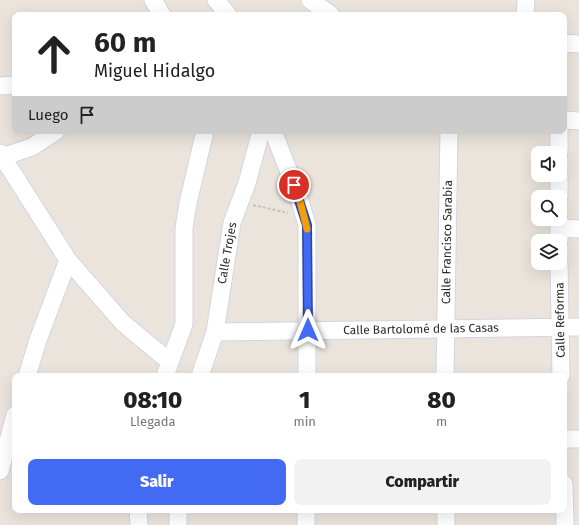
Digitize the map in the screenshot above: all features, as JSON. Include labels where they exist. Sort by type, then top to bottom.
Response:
[{"type":"street","points":[[216,0],[226,12]]},
{"type":"street","points":[[310,0],[327,12]]},
{"type":"street","points":[[525,12],[526,0]]},
{"type":"street","points":[[567,43],[579,44]]},
{"type":"street","points":[[0,86],[12,85]]},
{"type":"street","points":[[567,120],[579,121]]},
{"type":"street","points":[[52,134],[32,147],[1,155],[68,260],[122,323],[168,369],[184,324],[184,228],[188,203],[204,134]]},
{"type":"street","name":"Calle Trojes","points":[[201,373],[215,332],[232,223],[247,183],[270,134]]},
{"type":"street","points":[[272,134],[299,198],[307,225],[307,373]]},
{"type":"street","name":"Calle Francisco Sarabia","points":[[445,373],[449,134]]},
{"type":"street","points":[[559,134],[559,146]]},
{"type":"street","points":[[559,229],[579,229]]},
{"type":"street","points":[[28,373],[38,340],[68,260]]},
{"type":"street","name":"Calle Reforma","points":[[559,270],[561,373]]},
{"type":"street","name":"Calle Bartolomé de las Casas","points":[[215,332],[579,327]]},
{"type":"street","points":[[0,471],[12,426]]},
{"type":"street","points":[[567,439],[579,439]]},
{"type":"street","points":[[138,513],[139,525]]},
{"type":"street","points":[[178,513],[178,525]]},
{"type":"street","points":[[306,513],[306,525]]},
{"type":"street","points":[[446,513],[446,525]]},
{"type":"street","points":[[565,513],[565,525]]},
{"type":"path","points":[[239,202],[290,214],[307,225]]},
{"type":"slow traffic","points":[[300,201],[307,229]]},
{"type":"route","points":[[294,185],[307,225],[308,330]]}]
